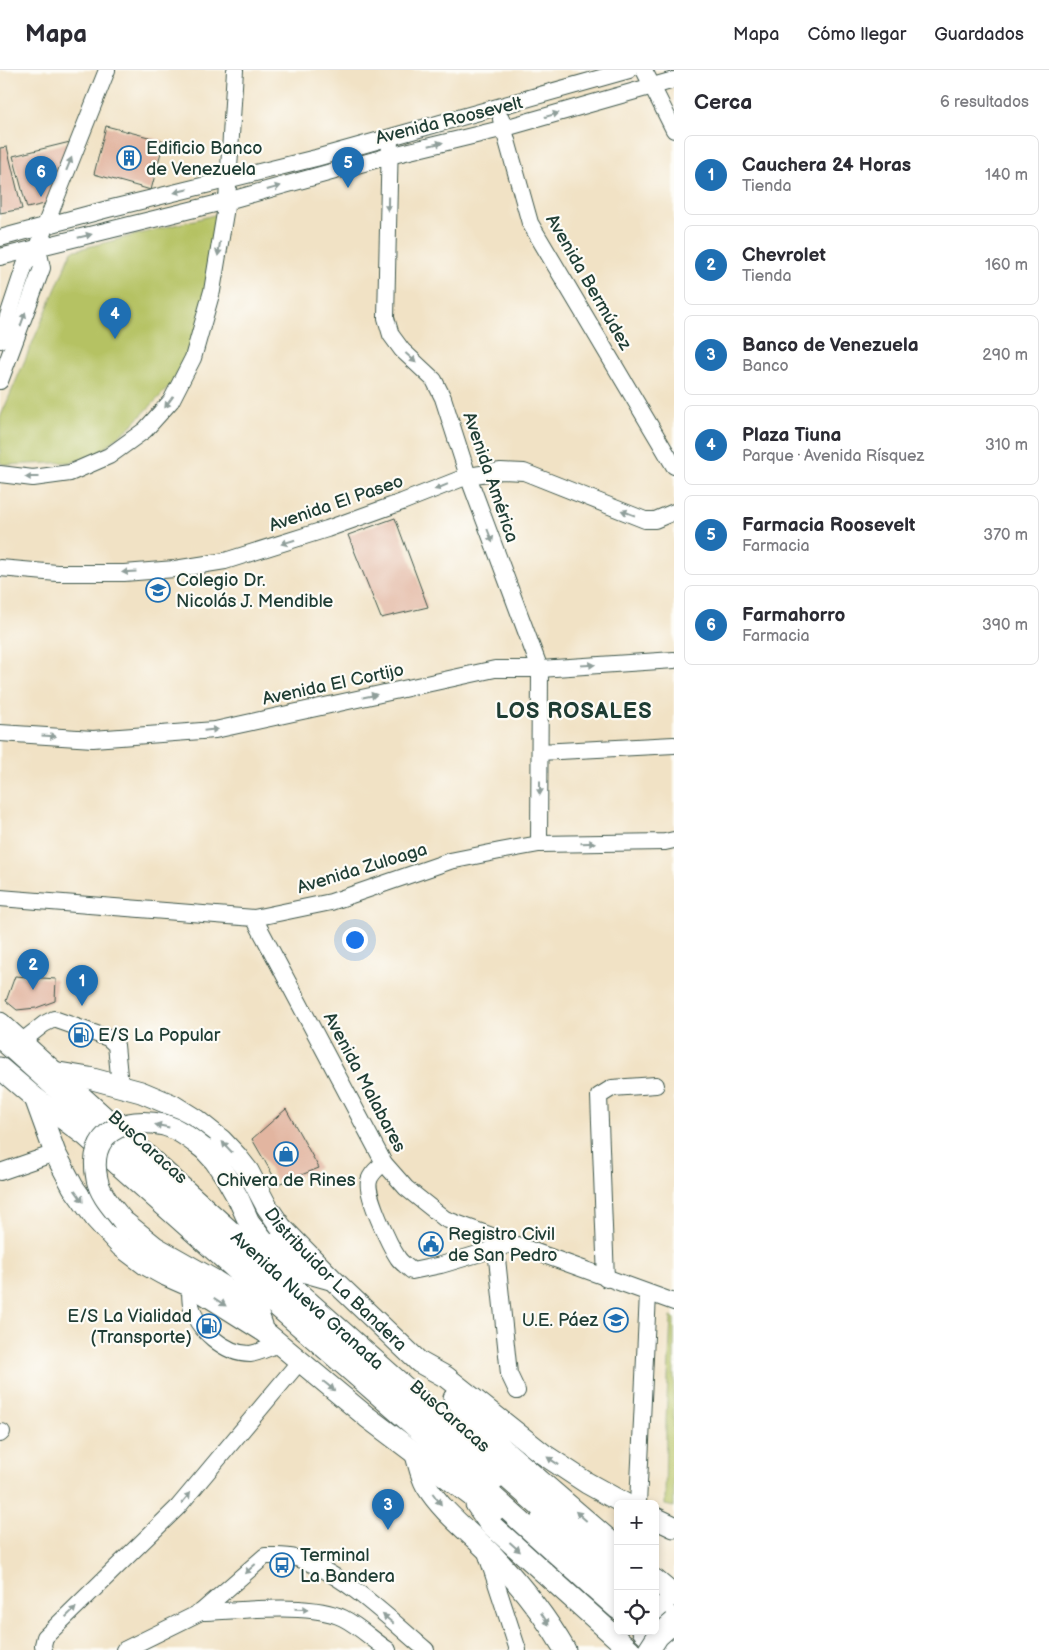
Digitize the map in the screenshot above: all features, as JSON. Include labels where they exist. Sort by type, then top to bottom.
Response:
[{"type":"main road","name":"Avenida Nueva Granada","points":[[0,1023],[10,1041],[52,1072],[539,1506],[614,1581]]},
{"type":"main road","name":"Distribuidor La Bandera","points":[[52,1072],[89,1078],[141,1092],[172,1105],[196,1120],[221,1140],[248,1172],[267,1207],[281,1227],[333,1280],[419,1362],[446,1377],[543,1454],[587,1483],[618,1500]]},
{"type":"main road","name":"Avenida Nueva Granada","points":[[3,1077],[85,1135],[278,1307],[427,1436],[614,1605]]},
{"type":"main road","points":[[35,1098],[55,1153],[73,1187],[96,1219],[121,1246],[144,1264],[213,1298],[272,1338],[472,1498],[519,1530],[536,1536]]},
{"type":"main road","points":[[272,1338],[257,1312],[243,1299],[155,1247],[123,1221],[105,1198],[97,1178],[96,1156],[98,1147],[108,1132],[116,1127],[128,1124],[165,1126],[187,1136],[204,1149],[226,1177],[249,1222],[294,1278],[302,1296]]},
{"type":"main road","points":[[249,1222],[302,1271],[333,1280]]},
{"type":"main road","points":[[215,1281],[244,1285],[278,1307]]},
{"type":"main road","points":[[419,1362],[503,1449],[615,1545]]},
{"type":"main road","points":[[416,1455],[426,1484],[444,1508],[484,1547],[526,1593],[540,1611],[564,1650]]},
{"type":"main road","points":[[472,1498],[489,1523],[630,1650]]},
{"type":"main road","points":[[659,1520],[674,1527]]},
{"type":"main road","points":[[649,1650],[658,1636],[665,1613],[658,1590]]},
{"type":"main road","points":[[647,1635],[664,1650]]},
{"type":"street","points":[[0,340],[25,265],[38,248],[107,70]]},
{"type":"street","points":[[0,474],[33,478],[70,473],[109,456],[145,430],[171,401],[193,358],[209,301],[227,201],[234,70]]},
{"type":"street","name":"Avenida Roosevelt","points":[[0,238],[108,209],[316,158],[629,70]]},
{"type":"street","points":[[644,70],[674,130]]},
{"type":"street","name":"Avenida Roosevelt","points":[[0,257],[227,201],[389,156],[505,128],[674,80]]},
{"type":"street","name":"Avenida Bermúdez","points":[[497,107],[505,128],[530,223],[674,466]]},
{"type":"street","name":"Avenida América","points":[[390,138],[386,318],[391,335],[402,350],[434,380],[443,398],[468,476],[540,669],[540,844]]},
{"type":"street","points":[[0,381],[42,268],[38,248]]},
{"type":"street","name":"Avenida El Paseo","points":[[0,568],[48,573],[116,573],[175,569],[218,562],[327,529],[468,476],[501,471],[524,472],[645,520],[655,520],[674,512]]},
{"type":"street","name":"Avenida El Cortijo","points":[[0,733],[93,739],[215,730],[495,669],[540,669],[674,660]]},
{"type":"street","points":[[540,752],[674,745]]},
{"type":"street","name":"Avenida Zuloaga","points":[[0,898],[254,918],[331,902],[450,861],[540,844],[665,842],[674,840]]},
{"type":"street","name":"Avenida Malabares","points":[[254,918],[384,1163],[406,1188],[444,1219],[504,1246],[674,1302]]},
{"type":"street","points":[[10,1041],[54,1019],[108,1038],[116,1045],[120,1086]]},
{"type":"street","name":"BusCaracas","points":[[10,1041],[319,1327],[614,1581]]},
{"type":"street","points":[[606,1279],[599,1096],[612,1088],[656,1085]]},
{"type":"street","points":[[0,1172],[55,1153]]},
{"type":"street","points":[[384,1163],[369,1179],[368,1190],[376,1213],[398,1260],[412,1272],[504,1246],[509,1374],[517,1391]]},
{"type":"street","points":[[190,1285],[191,1305],[198,1323],[216,1341],[235,1352],[252,1354],[272,1338]]},
{"type":"street","points":[[638,1500],[648,1294]]},
{"type":"street","points":[[44,1650],[45,1637],[178,1507],[300,1361]]},
{"type":"street","points":[[484,1547],[518,1650]]},
{"type":"street","points":[[124,1650],[201,1612],[266,1556],[295,1557],[322,1568],[348,1585],[426,1650]]},
{"type":"street","points":[[201,1612],[268,1609],[312,1610],[343,1618],[388,1650]]},
{"type":"street","points":[[665,1613],[674,1639]]},
{"type":"green space","points":[[218,214],[204,321],[172,384],[129,428],[100,452],[73,462],[7,465],[0,463],[0,418],[72,251]]},
{"type":"green space","points":[[671,1317],[674,1318],[674,1507],[665,1505],[666,1420]]},
{"type":"building","name":"Edificio Banco de Venezuela","points":[[106,126],[164,141],[151,190],[94,174]]},
{"type":"building","points":[[70,142],[49,203],[27,208],[13,156]]},
{"type":"building","points":[[7,147],[22,209],[0,213],[0,148]]},
{"type":"building","points":[[395,518],[428,607],[381,618],[348,535]]},
{"type":"building","points":[[15,976],[56,979],[55,1001],[36,1008],[17,1010],[6,1001]]},
{"type":"building","name":"Chivera de Rines","points":[[286,1109],[319,1168],[278,1184],[252,1139]]},
{"type":"place","name":"Edificio Banco de Venezuela","points":[[129,158]]},
{"type":"place","name":"Farmacia Roosevelt","points":[[348,188]]},
{"type":"place","name":"Farmahorro","points":[[41,197]]},
{"type":"place","name":"Plaza Tiuna","points":[[115,339]]},
{"type":"place","name":"Colegio Dr. Nicolás J. Mendible","points":[[158,590]]},
{"type":"place","name":"Chevrolet","points":[[33,990]]},
{"type":"place","name":"Cauchera 24 Horas","points":[[82,1006]]},
{"type":"place","name":"E/S La Popular","points":[[81,1035]]},
{"type":"place","name":"Chivera de Rines","points":[[286,1154]]},
{"type":"place","name":"Registro Civil de San Pedro","points":[[431,1244]]},
{"type":"place","name":"U.E. Páez","points":[[616,1320]]},
{"type":"place","name":"E/S La Vialidad (Transporte)","points":[[209,1326]]},
{"type":"place","name":"Banco de Venezuela","points":[[388,1530]]},
{"type":"place","name":"Terminal La Bandera","points":[[282,1565]]},
{"type":"district","name":"LOS ROSALES","points":[[574,710]]}]
